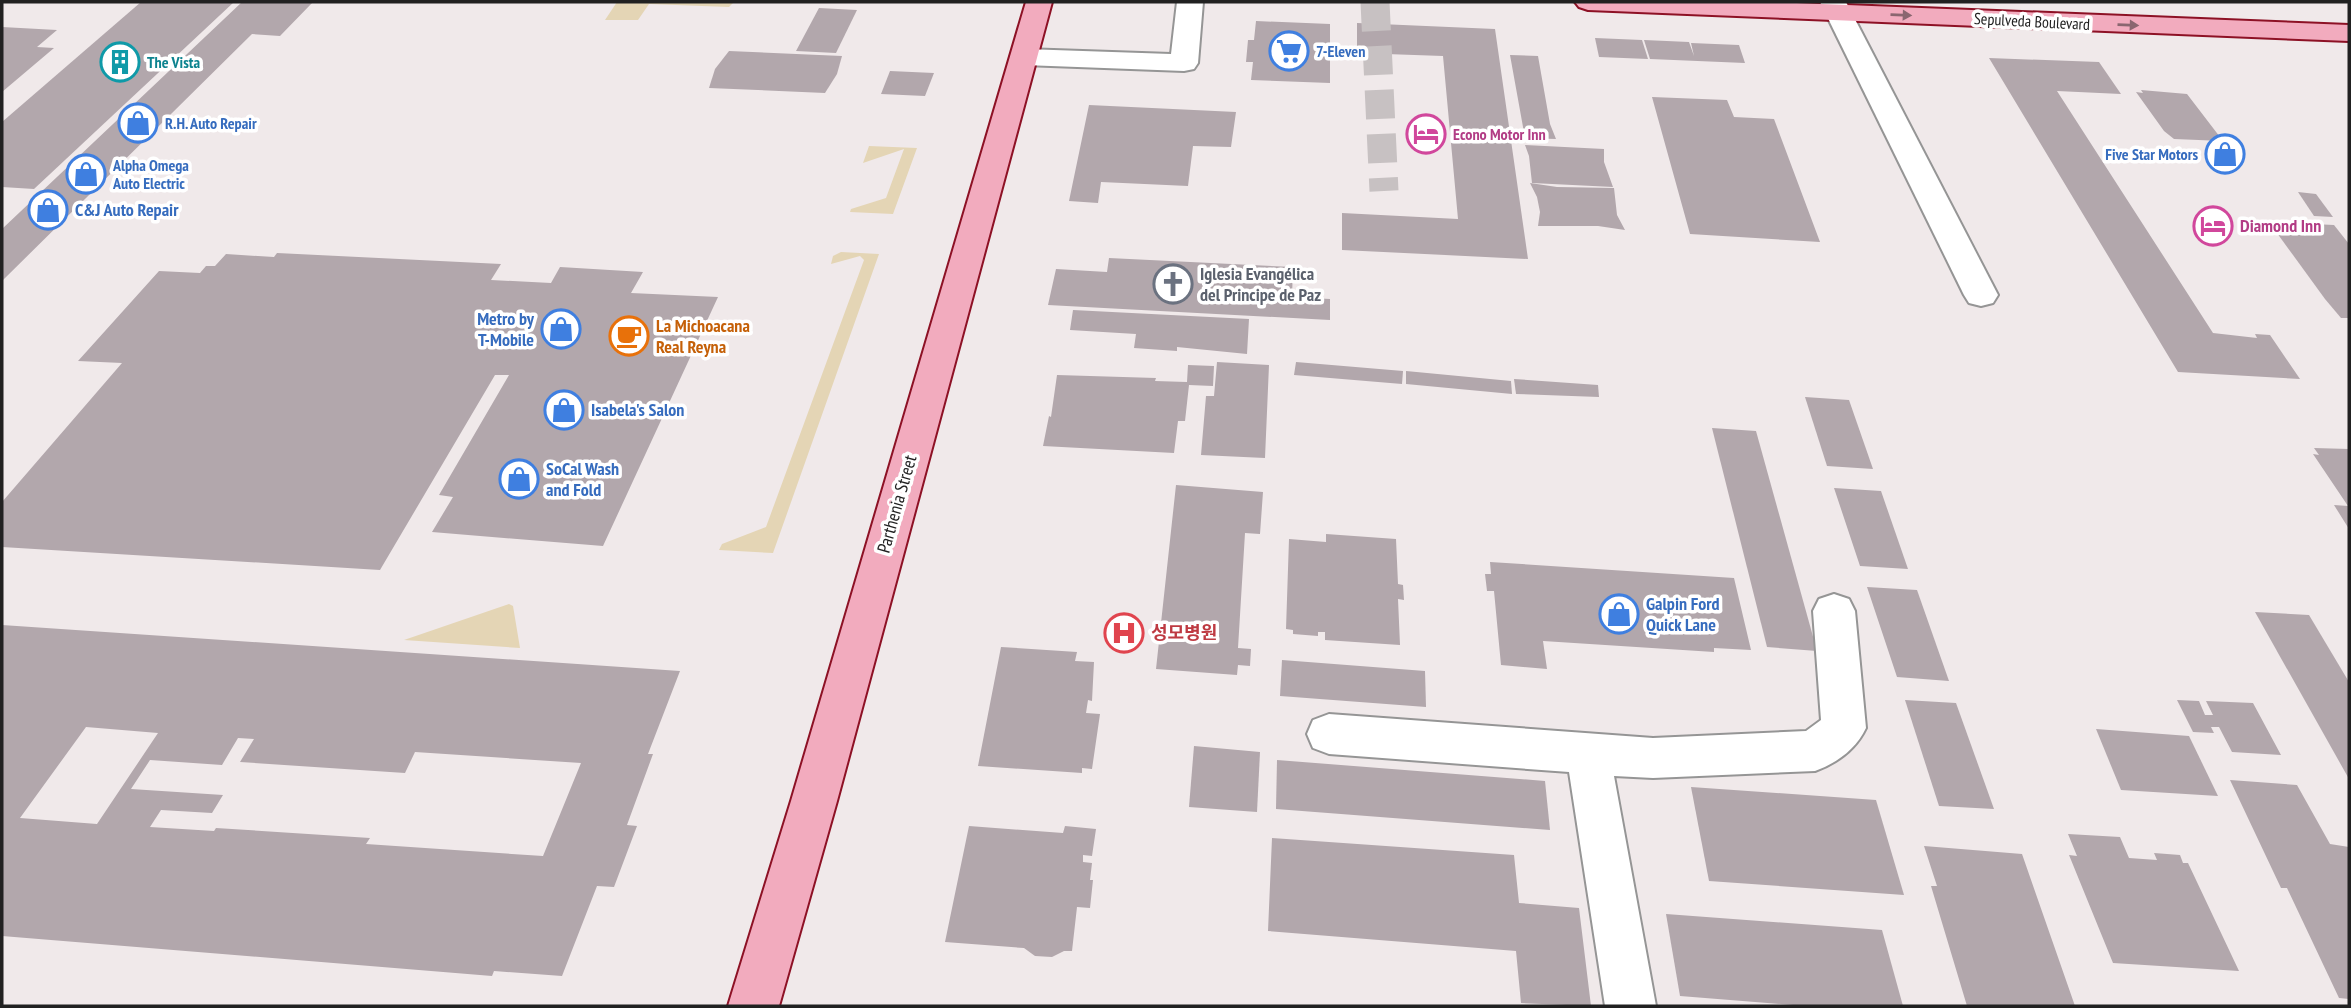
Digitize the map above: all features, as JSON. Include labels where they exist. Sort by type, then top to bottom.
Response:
[{"type":"main road","name":"Parthenia Street","points":[[753,1006],[818,788],[1039,2]]},
{"type":"main road","name":"Sepulveda Boulevard","points":[[1588,2],[1836,7],[2349,33]]},
{"type":"lane","points":[[1024,57],[1184,63],[1190,2]]},
{"type":"lane","points":[[1836,7],[1981,295]]},
{"type":"lane","points":[[1329,734],[1653,758],[1815,751],[1844,728],[1834,611]]},
{"type":"lane","points":[[1588,754],[1631,1006]]},
{"type":"shaded area","points":[[617,2],[733,3],[729,7],[649,4],[638,20],[605,20]]},
{"type":"shaded area","points":[[869,146],[917,148],[893,214],[850,212],[851,209],[886,198],[904,149],[863,163]]},
{"type":"shaded area","points":[[841,252],[879,254],[773,553],[719,550],[722,544],[766,527],[864,260],[860,256],[831,264],[833,256]]},
{"type":"shaded area","points":[[509,604],[513,606],[520,648],[404,640]]},
{"type":"building","name":"The Vista","points":[[141,2],[234,2],[34,189],[2,187],[2,122]]},
{"type":"building","points":[[242,2],[313,2],[280,36],[252,34],[2,281],[2,229]]},
{"type":"building","points":[[819,8],[857,10],[836,53],[796,51]]},
{"type":"building","name":"7-Eleven","points":[[1256,21],[1330,24],[1330,83],[1251,80],[1253,62],[1246,62],[1248,40],[1254,40]]},
{"type":"building","points":[[1357,23],[1495,29],[1528,259],[1342,250],[1342,213],[1458,219],[1443,56],[1357,53]]},
{"type":"building","points":[[2,27],[57,30],[37,47],[54,48],[2,92]]},
{"type":"building","points":[[1595,38],[1642,40],[1648,59],[1599,57]]},
{"type":"building","points":[[1644,40],[1689,42],[1694,56],[1691,43],[1739,45],[1745,63],[1650,59]]},
{"type":"building","points":[[729,51],[842,56],[837,74],[825,93],[709,88],[715,69]]},
{"type":"building","points":[[1510,55],[1538,56],[1550,124],[1556,139],[1525,138]]},
{"type":"building","points":[[1989,58],[2099,62],[2121,94],[2057,91],[2213,333],[2257,338],[2255,334],[2270,335],[2300,379],[2178,372]]},
{"type":"building","points":[[890,71],[934,73],[925,96],[881,94]]},
{"type":"building","points":[[2141,90],[2187,94],[2223,141],[2174,139],[2164,131],[2136,92],[2143,93]]},
{"type":"building","points":[[1652,97],[1727,100],[1734,117],[1774,119],[1820,242],[1690,234]]},
{"type":"building","points":[[1089,105],[1236,112],[1231,147],[1193,146],[1188,186],[1101,182],[1098,203],[1069,201]]},
{"type":"building","points":[[1525,145],[1604,149],[1604,162],[1613,187],[1532,183]]},
{"type":"building","points":[[1530,183],[1557,187],[1614,188],[1617,215],[1625,230],[1598,226],[1538,226],[1540,212]]},
{"type":"building","points":[[2298,192],[2316,194],[2333,217],[2314,216]]},
{"type":"building","points":[[2269,222],[2334,225],[2349,244],[2349,318],[2341,318],[2325,299]]},
{"type":"building","points":[[277,253],[501,264],[491,280],[551,283],[560,267],[643,272],[631,293],[718,297],[603,546],[432,532],[453,497],[439,495],[509,375],[495,375],[380,570],[2,547],[2,502],[122,363],[78,361],[159,271],[200,273],[206,266],[215,266],[226,254],[274,257]]},
{"type":"building","name":"Iglesia Evangélica del Principe de Paz","points":[[1109,258],[1293,267],[1292,297],[1330,299],[1330,320],[1048,305],[1056,269],[1107,272]]},
{"type":"building","points":[[1073,310],[1249,319],[1247,354],[1177,347],[1177,351],[1134,348],[1136,334],[1070,330]]},
{"type":"building","points":[[1217,362],[1269,365],[1265,458],[1201,455],[1206,396],[1214,396]]},
{"type":"building","points":[[1296,362],[1403,371],[1402,384],[1294,375]]},
{"type":"building","points":[[1188,365],[1214,366],[1213,386],[1189,385],[1185,421],[1178,421],[1174,453],[1043,446],[1049,416],[1051,417],[1057,375],[1156,378],[1155,381],[1187,382]]},
{"type":"building","points":[[1406,371],[1511,381],[1512,394],[1406,384]]},
{"type":"building","points":[[1514,379],[1598,385],[1599,397],[1516,394]]},
{"type":"building","points":[[1805,397],[1849,400],[1873,469],[1827,466]]},
{"type":"building","points":[[1712,428],[1756,431],[1817,651],[1767,647]]},
{"type":"building","points":[[2314,448],[2349,449],[2349,529],[2334,505],[2348,506],[2313,454],[2319,455]]},
{"type":"building","points":[[1176,485],[1263,492],[1260,534],[1245,533],[1238,648],[1251,649],[1250,666],[1238,665],[1237,675],[1156,669]]},
{"type":"building","points":[[1834,488],[1881,491],[1908,569],[1860,566]]},
{"type":"building","points":[[1326,534],[1396,539],[1398,584],[1403,585],[1404,600],[1398,599],[1400,645],[1325,640],[1325,632],[1318,632],[1318,636],[1293,634],[1293,630],[1286,629],[1289,539],[1326,542]]},
{"type":"building","name":"Galpin Ford Quick Lane","points":[[1490,562],[1734,578],[1751,650],[1714,648],[1714,652],[1543,641],[1547,669],[1501,665],[1494,591],[1487,591],[1485,574],[1491,574]]},
{"type":"building","points":[[1867,587],[1917,590],[1949,681],[1897,677]]},
{"type":"building","points":[[2255,612],[2309,615],[2349,682],[2349,779]]},
{"type":"building","points":[[2,625],[680,671],[648,754],[653,754],[627,825],[637,826],[614,887],[597,886],[562,976],[494,971],[492,976],[2,936]],"holes":[[[86,727],[158,733],[97,824],[20,818]],[[238,738],[254,739],[240,762],[405,773],[415,752],[581,763],[543,856],[366,844],[370,838],[216,828],[214,831],[150,827],[161,810],[212,813],[223,795],[131,789],[150,760],[222,765]]]},
{"type":"building","points":[[1001,647],[1077,652],[1075,661],[1094,662],[1092,701],[1088,700],[1086,713],[1100,714],[1092,769],[1082,768],[1082,773],[978,766]]},
{"type":"building","points":[[1282,660],[1425,671],[1426,707],[1280,696]]},
{"type":"building","points":[[1905,700],[1956,703],[1994,809],[1939,806]]},
{"type":"building","points":[[2177,700],[2199,701],[2205,715],[2213,715],[2206,701],[2253,703],[2281,755],[2232,752],[2219,727],[2211,727],[2214,733],[2193,732]]},
{"type":"building","points":[[2096,729],[2189,736],[2218,796],[2121,790]]},
{"type":"building","points":[[1194,746],[1260,752],[1257,812],[1189,807]]},
{"type":"building","points":[[1277,760],[1545,781],[1550,830],[1276,809]]},
{"type":"building","points":[[2230,780],[2297,785],[2330,844],[2349,847],[2349,999],[2339,998],[2287,888],[2281,888]]},
{"type":"building","points":[[1691,787],[1876,800],[1904,895],[1709,881]]},
{"type":"building","points":[[969,826],[1063,833],[1065,826],[1096,829],[1092,856],[1083,855],[1083,862],[1092,863],[1090,908],[1077,907],[1072,951],[1064,951],[1052,957],[1035,956],[1024,948],[945,942]]},
{"type":"building","points":[[2068,834],[2120,837],[2129,858],[2157,860],[2154,853],[2180,855],[2183,863],[2188,863],[2239,971],[2113,963],[2069,855],[2077,856]]},
{"type":"building","points":[[1272,838],[1514,855],[1519,903],[1579,908],[1591,1006],[1521,1003],[1516,951],[1268,931]]},
{"type":"building","points":[[1924,846],[2022,854],[2075,1006],[1967,1006],[1931,886],[1937,886]]},
{"type":"building","points":[[1666,914],[1882,930],[1903,1006],[1805,1006],[1680,996]]},
{"type":"tunnel","points":[[1375,2],[1384,191]]},
{"type":"place","name":"7-Eleven","points":[[1289,51]]},
{"type":"place","name":"The Vista","points":[[120,62]]},
{"type":"place","name":"R.H. Auto Repair","points":[[138,123]]},
{"type":"place","name":"Econo Motor Inn","points":[[1426,134]]},
{"type":"place","name":"Five Star Motors","points":[[2225,154]]},
{"type":"place","name":"Alpha Omega Auto Electric","points":[[86,174]]},
{"type":"place","name":"C&J Auto Repair","points":[[48,210]]},
{"type":"place","name":"Diamond Inn","points":[[2213,226]]},
{"type":"place","name":"Iglesia Evangélica del Principe de Paz","points":[[1173,284]]},
{"type":"place","name":"Metro by T-Mobile","points":[[561,329]]},
{"type":"place","name":"La Michoacana Real Reyna","points":[[629,336]]},
{"type":"place","name":"Isabela's Salon","points":[[564,410]]},
{"type":"place","name":"SoCal Wash and Fold","points":[[519,479]]},
{"type":"place","name":"Galpin Ford Quick Lane","points":[[1619,614]]},
{"type":"place","name":"성모병원","points":[[1124,633]]}]
